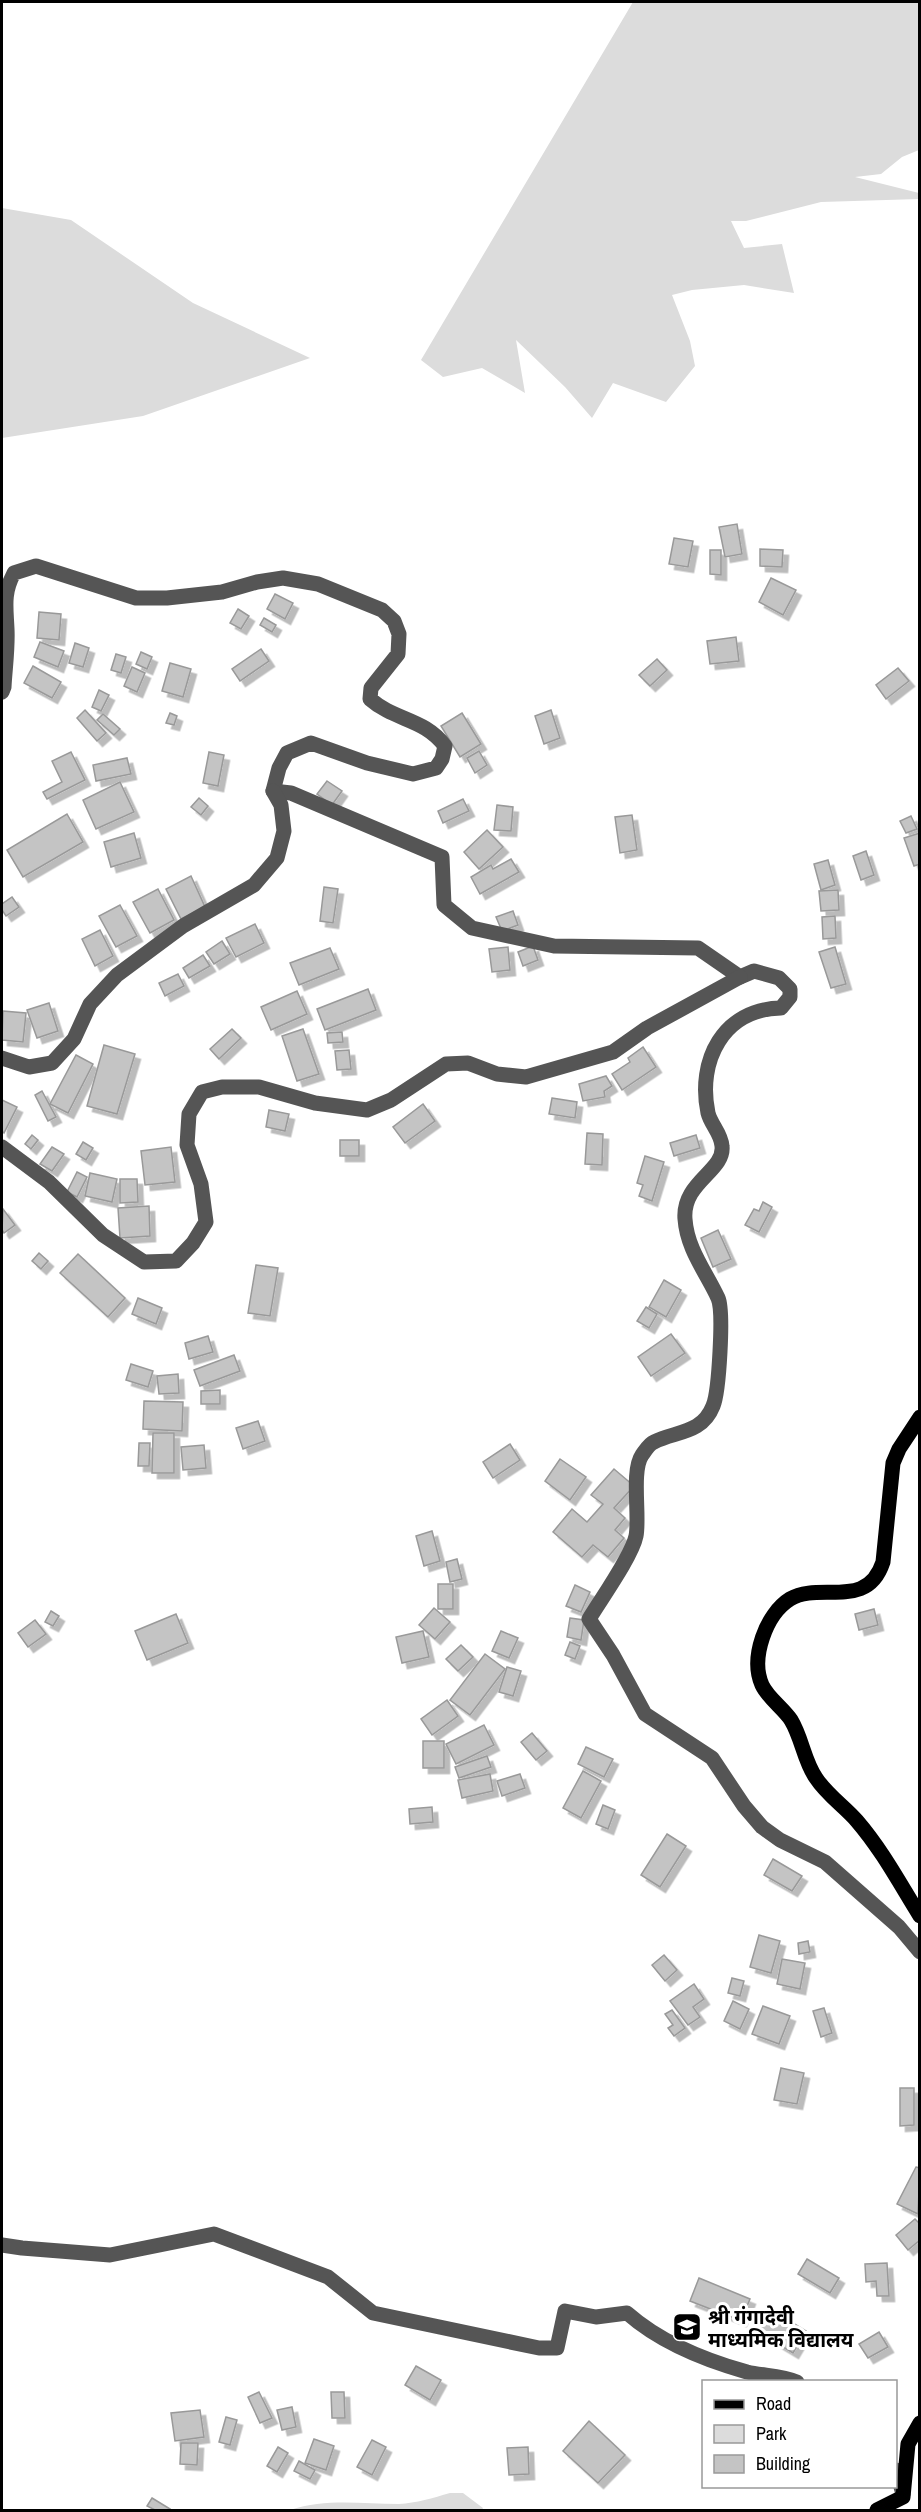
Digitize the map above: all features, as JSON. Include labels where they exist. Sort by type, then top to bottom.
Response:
[{"type":"main road","points":[[920,1417],[898,1449],[893,1463],[883,1562],[879,1575],[871,1584],[859,1589],[793,1597],[780,1606],[770,1620],[762,1642],[759,1671],[763,1685],[791,1721],[815,1776],[856,1820],[882,1853],[920,1916]]},
{"type":"main road","points":[[877,2511],[903,2497],[908,2444],[920,2423]]},
{"type":"street","points":[[2,692],[7,629],[3,604],[8,584],[14,573],[36,566],[136,598],[167,598],[222,592],[257,582],[283,578],[318,584],[382,610],[394,621],[399,634],[398,654],[371,688],[370,699],[392,714],[414,720],[436,734],[445,746],[442,759],[436,768],[413,774],[367,763],[311,743],[287,753],[279,768],[273,790],[281,805],[284,831],[277,858],[254,885],[183,926],[117,975],[90,1004],[74,1039],[52,1063],[29,1067],[2,1058]]},
{"type":"street","points":[[273,790],[291,793],[442,857],[444,905],[472,928],[554,946],[698,948],[740,977]]},
{"type":"street","points":[[2,1147],[49,1182],[103,1235],[144,1262],[176,1261],[194,1243],[206,1222],[201,1184],[187,1145],[189,1114],[202,1092],[222,1087],[259,1087],[315,1102],[368,1110],[391,1100],[446,1064],[468,1063],[497,1074],[526,1077],[613,1052],[647,1028],[754,971],[779,978],[790,989],[790,998],[781,1008],[764,1008],[743,1017],[721,1036],[707,1064],[704,1092],[709,1117],[721,1136],[723,1149],[717,1164],[689,1194],[685,1207],[685,1221],[694,1254],[720,1301],[719,1373],[713,1406],[702,1423],[690,1431],[651,1443],[639,1459],[636,1536],[629,1553],[590,1619],[613,1655],[645,1714],[712,1758],[744,1806],[762,1827],[780,1840],[825,1863],[899,1927],[920,1952]]},
{"type":"street","points":[[2,2245],[110,2255],[213,2234],[328,2277],[373,2313],[539,2349],[557,2348],[565,2311],[596,2317],[627,2313],[643,2327],[692,2354],[749,2372],[787,2380]]},
{"type":"street","points":[[897,2474],[903,2497]]},
{"type":"green space","points":[[633,2],[919,2],[919,150],[902,157],[881,174],[855,177],[919,193],[919,199],[821,202],[746,221],[731,221],[744,248],[782,244],[794,293],[744,285],[692,290],[672,295],[690,341],[695,366],[666,402],[613,383],[592,418],[565,387],[516,340],[525,393],[482,368],[443,377],[421,360]]},
{"type":"green space","points":[[2,208],[71,220],[193,303],[310,358],[143,416],[2,438]]},
{"type":"green space","points":[[450,2493],[463,2493],[483,2508],[482,2510],[290,2510],[317,2504],[344,2502],[399,2504]]},
{"type":"building","points":[[737,524],[742,554],[725,557],[719,527]]},
{"type":"building","points":[[674,538],[693,541],[688,567],[669,564]]},
{"type":"building","points":[[760,549],[783,550],[782,567],[760,566]]},
{"type":"building","points":[[710,550],[721,550],[721,575],[710,574]]},
{"type":"building","points":[[771,578],[796,590],[783,615],[759,602]]},
{"type":"building","points":[[275,594],[293,603],[285,619],[267,609]]},
{"type":"building","points":[[238,609],[249,616],[241,629],[230,623]]},
{"type":"building","points":[[39,612],[61,614],[59,640],[37,638]]},
{"type":"building","points":[[264,618],[276,625],[272,632],[260,625]]},
{"type":"building","points":[[736,637],[739,661],[710,664],[707,641]]},
{"type":"building","points":[[40,642],[64,651],[58,667],[34,657]]},
{"type":"building","points":[[75,643],[89,648],[83,667],[69,663]]},
{"type":"building","points":[[261,649],[269,661],[240,681],[232,669]]},
{"type":"building","points":[[141,652],[152,657],[147,669],[136,664]]},
{"type":"building","points":[[116,654],[126,657],[121,673],[111,670]]},
{"type":"building","points":[[657,659],[667,670],[650,686],[639,675]]},
{"type":"building","points":[[170,663],[191,669],[183,697],[162,691]]},
{"type":"building","points":[[33,666],[61,682],[52,698],[24,683]]},
{"type":"building","points":[[132,667],[145,673],[137,692],[124,686]]},
{"type":"building","points":[[898,668],[909,681],[886,699],[876,685]]},
{"type":"building","points":[[99,690],[109,695],[101,711],[92,707]]},
{"type":"building","points":[[85,710],[106,733],[97,741],[77,718]]},
{"type":"building","points":[[551,710],[560,738],[544,744],[535,716]]},
{"type":"building","points":[[170,713],[177,716],[174,725],[166,723]]},
{"type":"building","points":[[462,713],[481,744],[460,757],[441,726]]},
{"type":"building","points":[[103,714],[120,729],[114,735],[97,720]]},
{"type":"building","points":[[479,751],[487,765],[475,773],[467,758]]},
{"type":"building","points":[[71,752],[85,780],[47,799],[43,792],[62,782],[52,761]]},
{"type":"building","points":[[209,752],[224,755],[218,786],[203,783]]},
{"type":"building","points":[[127,758],[131,774],[96,781],[93,765]]},
{"type":"building","points":[[327,781],[342,791],[332,805],[317,794]]},
{"type":"building","points":[[120,782],[134,812],[96,829],[83,800]]},
{"type":"building","points":[[199,798],[208,806],[201,815],[191,807]]},
{"type":"building","points":[[463,799],[469,811],[443,823],[438,811]]},
{"type":"building","points":[[497,805],[513,807],[511,831],[494,830]]},
{"type":"building","points":[[67,814],[83,842],[23,877],[7,850]]},
{"type":"building","points":[[632,815],[637,850],[620,853],[615,817]]},
{"type":"building","points":[[911,816],[917,829],[906,833],[900,821]]},
{"type":"building","points":[[487,830],[503,847],[479,869],[464,852]]},
{"type":"building","points":[[134,833],[141,858],[111,867],[104,842]]},
{"type":"building","points":[[920,833],[920,864],[914,866],[904,838]]},
{"type":"building","points":[[866,851],[874,875],[861,880],[853,856]]},
{"type":"building","points":[[511,859],[519,872],[480,894],[471,877],[491,865],[493,869]]},
{"type":"building","points":[[828,860],[835,885],[821,890],[814,864]]},
{"type":"building","points":[[191,876],[205,907],[181,919],[166,889]]},
{"type":"building","points":[[324,887],[338,889],[333,923],[320,921]]},
{"type":"building","points":[[158,889],[174,920],[150,933],[133,902]]},
{"type":"building","points":[[838,890],[839,910],[821,911],[819,891]]},
{"type":"building","points":[[12,897],[19,907],[6,916],[2,910],[2,904]]},
{"type":"building","points":[[120,905],[137,936],[116,947],[99,916]]},
{"type":"building","points":[[513,911],[518,925],[502,931],[496,917]]},
{"type":"building","points":[[835,916],[836,938],[823,939],[822,917]]},
{"type":"building","points":[[255,924],[264,943],[236,957],[226,938]]},
{"type":"building","points":[[100,930],[113,956],[95,966],[82,939]]},
{"type":"building","points":[[222,941],[230,954],[214,964],[206,952]]},
{"type":"building","points":[[533,946],[538,960],[523,966],[518,952]]},
{"type":"building","points":[[508,947],[510,970],[492,972],[489,949]]},
{"type":"building","points":[[835,947],[846,984],[831,988],[819,952]]},
{"type":"building","points":[[330,948],[339,969],[299,985],[290,963]]},
{"type":"building","points":[[203,955],[210,966],[189,978],[183,968]]},
{"type":"building","points":[[178,974],[184,986],[165,996],[159,983]]},
{"type":"building","points":[[368,989],[376,1010],[325,1030],[317,1009]]},
{"type":"building","points":[[297,991],[307,1014],[271,1030],[261,1007]]},
{"type":"building","points":[[49,1003],[58,1031],[37,1038],[27,1010]]},
{"type":"building","points":[[3,1011],[26,1013],[23,1042],[2,1040]]},
{"type":"building","points":[[232,1029],[241,1038],[219,1059],[210,1049]]},
{"type":"building","points":[[303,1029],[319,1074],[297,1081],[282,1036]]},
{"type":"building","points":[[342,1032],[343,1042],[328,1043],[327,1033]]},
{"type":"building","points":[[104,1045],[135,1054],[117,1114],[87,1106]]},
{"type":"building","points":[[643,1047],[656,1067],[622,1090],[612,1074],[630,1062],[628,1058]]},
{"type":"building","points":[[349,1050],[351,1069],[337,1070],[335,1051]]},
{"type":"building","points":[[76,1055],[93,1064],[68,1113],[50,1104]]},
{"type":"building","points":[[606,1076],[612,1086],[604,1091],[605,1097],[583,1101],[579,1084]]},
{"type":"building","points":[[42,1091],[56,1117],[48,1121],[35,1095]]},
{"type":"building","points":[[552,1098],[577,1102],[575,1118],[549,1114]]},
{"type":"building","points":[[2,1100],[17,1107],[4,1133],[2,1131]]},
{"type":"building","points":[[423,1104],[435,1121],[405,1143],[393,1127]]},
{"type":"building","points":[[269,1110],[289,1114],[285,1131],[266,1127]]},
{"type":"building","points":[[587,1133],[603,1134],[602,1165],[585,1164]]},
{"type":"building","points":[[32,1135],[38,1140],[31,1149],[25,1144]]},
{"type":"building","points":[[696,1135],[700,1148],[674,1156],[670,1143]]},
{"type":"building","points":[[340,1140],[359,1140],[359,1156],[340,1156]]},
{"type":"building","points":[[83,1142],[93,1148],[86,1160],[76,1154]]},
{"type":"building","points":[[52,1147],[64,1154],[52,1171],[40,1164]]},
{"type":"building","points":[[171,1147],[175,1182],[145,1185],[141,1151]]},
{"type":"building","points":[[645,1156],[664,1162],[652,1201],[639,1196],[643,1185],[637,1183]]},
{"type":"building","points":[[77,1172],[87,1177],[77,1197],[67,1192]]},
{"type":"building","points":[[90,1173],[117,1179],[112,1202],[85,1196]]},
{"type":"building","points":[[120,1179],[137,1179],[138,1202],[120,1203]]},
{"type":"building","points":[[763,1202],[772,1207],[759,1232],[745,1225],[754,1209],[759,1211]]},
{"type":"building","points":[[149,1206],[150,1236],[120,1238],[118,1208]]},
{"type":"building","points":[[3,1209],[15,1225],[4,1233],[2,1230]]},
{"type":"building","points":[[718,1230],[731,1259],[713,1267],[701,1238]]},
{"type":"building","points":[[39,1253],[48,1261],[41,1269],[32,1261]]},
{"type":"building","points":[[78,1254],[125,1298],[108,1317],[60,1273]]},
{"type":"building","points":[[256,1265],[278,1268],[270,1316],[248,1313]]},
{"type":"building","points":[[664,1280],[681,1290],[666,1317],[649,1307]]},
{"type":"building","points":[[138,1298],[162,1308],[156,1324],[132,1314]]},
{"type":"building","points":[[646,1307],[657,1314],[649,1328],[637,1321]]},
{"type":"building","points":[[671,1334],[685,1353],[651,1376],[638,1357]]},
{"type":"building","points":[[208,1336],[213,1352],[189,1359],[185,1343]]},
{"type":"building","points":[[234,1355],[240,1371],[200,1386],[194,1370]]},
{"type":"building","points":[[131,1364],[153,1371],[148,1387],[126,1380]]},
{"type":"building","points":[[178,1374],[179,1393],[159,1394],[157,1376]]},
{"type":"building","points":[[220,1390],[220,1404],[201,1404],[201,1391]]},
{"type":"building","points":[[144,1401],[183,1402],[182,1431],[143,1429]]},
{"type":"building","points":[[258,1421],[265,1441],[243,1449],[236,1428]]},
{"type":"building","points":[[153,1433],[174,1433],[174,1473],[152,1473]]},
{"type":"building","points":[[139,1443],[150,1443],[149,1466],[138,1466]]},
{"type":"building","points":[[510,1444],[520,1460],[493,1478],[483,1462]]},
{"type":"building","points":[[204,1445],[206,1468],[183,1470],[181,1447]]},
{"type":"building","points":[[560,1459],[586,1477],[570,1500],[545,1481]]},
{"type":"building","points":[[614,1469],[634,1486],[614,1508],[625,1518],[615,1530],[624,1538],[608,1557],[593,1545],[582,1557],[553,1532],[572,1509],[587,1522],[603,1504],[591,1495]]},
{"type":"building","points":[[432,1531],[440,1561],[424,1566],[416,1536]]},
{"type":"building","points":[[457,1559],[462,1579],[450,1582],[446,1562]]},
{"type":"building","points":[[438,1584],[453,1584],[453,1609],[438,1609]]},
{"type":"building","points":[[575,1585],[590,1592],[581,1612],[566,1606]]},
{"type":"building","points":[[434,1608],[450,1622],[435,1639],[419,1625]]},
{"type":"building","points":[[874,1609],[878,1625],[859,1630],[855,1614]]},
{"type":"building","points":[[51,1611],[59,1616],[53,1626],[45,1622]]},
{"type":"building","points":[[176,1614],[188,1643],[147,1660],[135,1631]]},
{"type":"building","points":[[570,1618],[584,1620],[581,1640],[567,1637]]},
{"type":"building","points":[[35,1620],[46,1634],[28,1647],[18,1633]]},
{"type":"building","points":[[423,1631],[429,1657],[402,1663],[396,1637]]},
{"type":"building","points":[[501,1631],[518,1638],[509,1658],[492,1651]]},
{"type":"building","points":[[570,1642],[580,1646],[575,1659],[565,1655]]},
{"type":"building","points":[[461,1645],[473,1657],[458,1671],[446,1659]]},
{"type":"building","points":[[485,1654],[505,1669],[470,1715],[450,1700]]},
{"type":"building","points":[[507,1667],[521,1671],[513,1696],[499,1692]]},
{"type":"building","points":[[447,1700],[458,1716],[432,1735],[421,1719]]},
{"type":"building","points":[[484,1725],[494,1745],[456,1764],[446,1744]]},
{"type":"building","points":[[532,1733],[547,1751],[536,1760],[521,1742]]},
{"type":"building","points":[[423,1741],[444,1741],[444,1768],[423,1768]]},
{"type":"building","points":[[586,1747],[613,1759],[604,1777],[578,1764]]},
{"type":"building","points":[[487,1756],[491,1767],[459,1778],[455,1767]]},
{"type":"building","points":[[583,1771],[601,1781],[581,1818],[563,1808]]},
{"type":"building","points":[[490,1774],[493,1791],[462,1798],[458,1780]]},
{"type":"building","points":[[520,1774],[525,1788],[502,1796],[497,1781]]},
{"type":"building","points":[[603,1805],[615,1810],[608,1829],[596,1824]]},
{"type":"building","points":[[432,1807],[433,1822],[410,1824],[409,1809]]},
{"type":"building","points":[[667,1834],[686,1846],[660,1887],[641,1875]]},
{"type":"building","points":[[773,1859],[802,1876],[792,1891],[764,1875]]},
{"type":"building","points":[[759,1935],[780,1941],[771,1973],[750,1967]]},
{"type":"building","points":[[808,1941],[810,1952],[799,1954],[798,1943]]},
{"type":"building","points":[[664,1955],[677,1970],[665,1981],[652,1965]]},
{"type":"building","points":[[782,1959],[805,1963],[800,1989],[777,1984]]},
{"type":"building","points":[[732,1978],[744,1981],[740,1996],[728,1993]]},
{"type":"building","points":[[694,1984],[704,1999],[693,2007],[700,2017],[688,2025],[670,2001]]},
{"type":"building","points":[[733,2001],[749,2009],[740,2029],[724,2021]]},
{"type":"building","points":[[763,2006],[790,2016],[779,2044],[752,2034]]},
{"type":"building","points":[[824,2008],[832,2033],[821,2037],[813,2011]]},
{"type":"building","points":[[672,2010],[685,2028],[674,2036],[668,2028],[673,2025],[665,2014]]},
{"type":"building","points":[[781,2068],[804,2073],[797,2104],[774,2100]]},
{"type":"building","points":[[900,2088],[914,2088],[914,2125],[900,2126]]},
{"type":"building","points":[[916,2167],[920,2168],[918,2214],[897,2204]]},
{"type":"building","points":[[915,2219],[920,2224],[920,2240],[908,2250],[896,2235]]},
{"type":"building","points":[[807,2259],[839,2278],[830,2293],[798,2274]]},
{"type":"building","points":[[887,2263],[889,2296],[877,2296],[876,2281],[866,2282],[865,2264]]},
{"type":"building","points":[[699,2278],[750,2299],[741,2321],[690,2301]]},
{"type":"building","points":[[772,2310],[806,2331],[793,2353],[758,2332]]},
{"type":"building","points":[[879,2332],[888,2347],[868,2358],[859,2344]]},
{"type":"building","points":[[416,2366],[441,2380],[430,2400],[405,2385]]},
{"type":"building","points":[[259,2392],[272,2418],[260,2423],[248,2397]]},
{"type":"building","points":[[331,2392],[344,2392],[345,2418],[332,2418]]},
{"type":"building","points":[[292,2407],[296,2427],[282,2430],[277,2410]]},
{"type":"building","points":[[200,2410],[204,2437],[175,2441],[171,2413]]},
{"type":"building","points":[[226,2417],[237,2420],[230,2445],[219,2442]]},
{"type":"building","points":[[589,2421],[625,2455],[598,2483],[563,2451]]},
{"type":"building","points":[[314,2439],[334,2446],[326,2470],[305,2463]]},
{"type":"building","points":[[372,2440],[386,2447],[372,2475],[357,2467]]},
{"type":"building","points":[[181,2443],[198,2443],[197,2465],[180,2464]]},
{"type":"building","points":[[278,2447],[288,2453],[277,2472],[267,2466]]},
{"type":"building","points":[[528,2447],[529,2474],[509,2475],[507,2448]]},
{"type":"building","points":[[299,2461],[315,2470],[310,2479],[294,2471]]},
{"type":"building","points":[[152,2498],[170,2509],[155,2510],[147,2506]]},
{"type":"place","name":"श्री गंगादेवी माध्यमिक विद्यालय","points":[[687,2327]]}]
